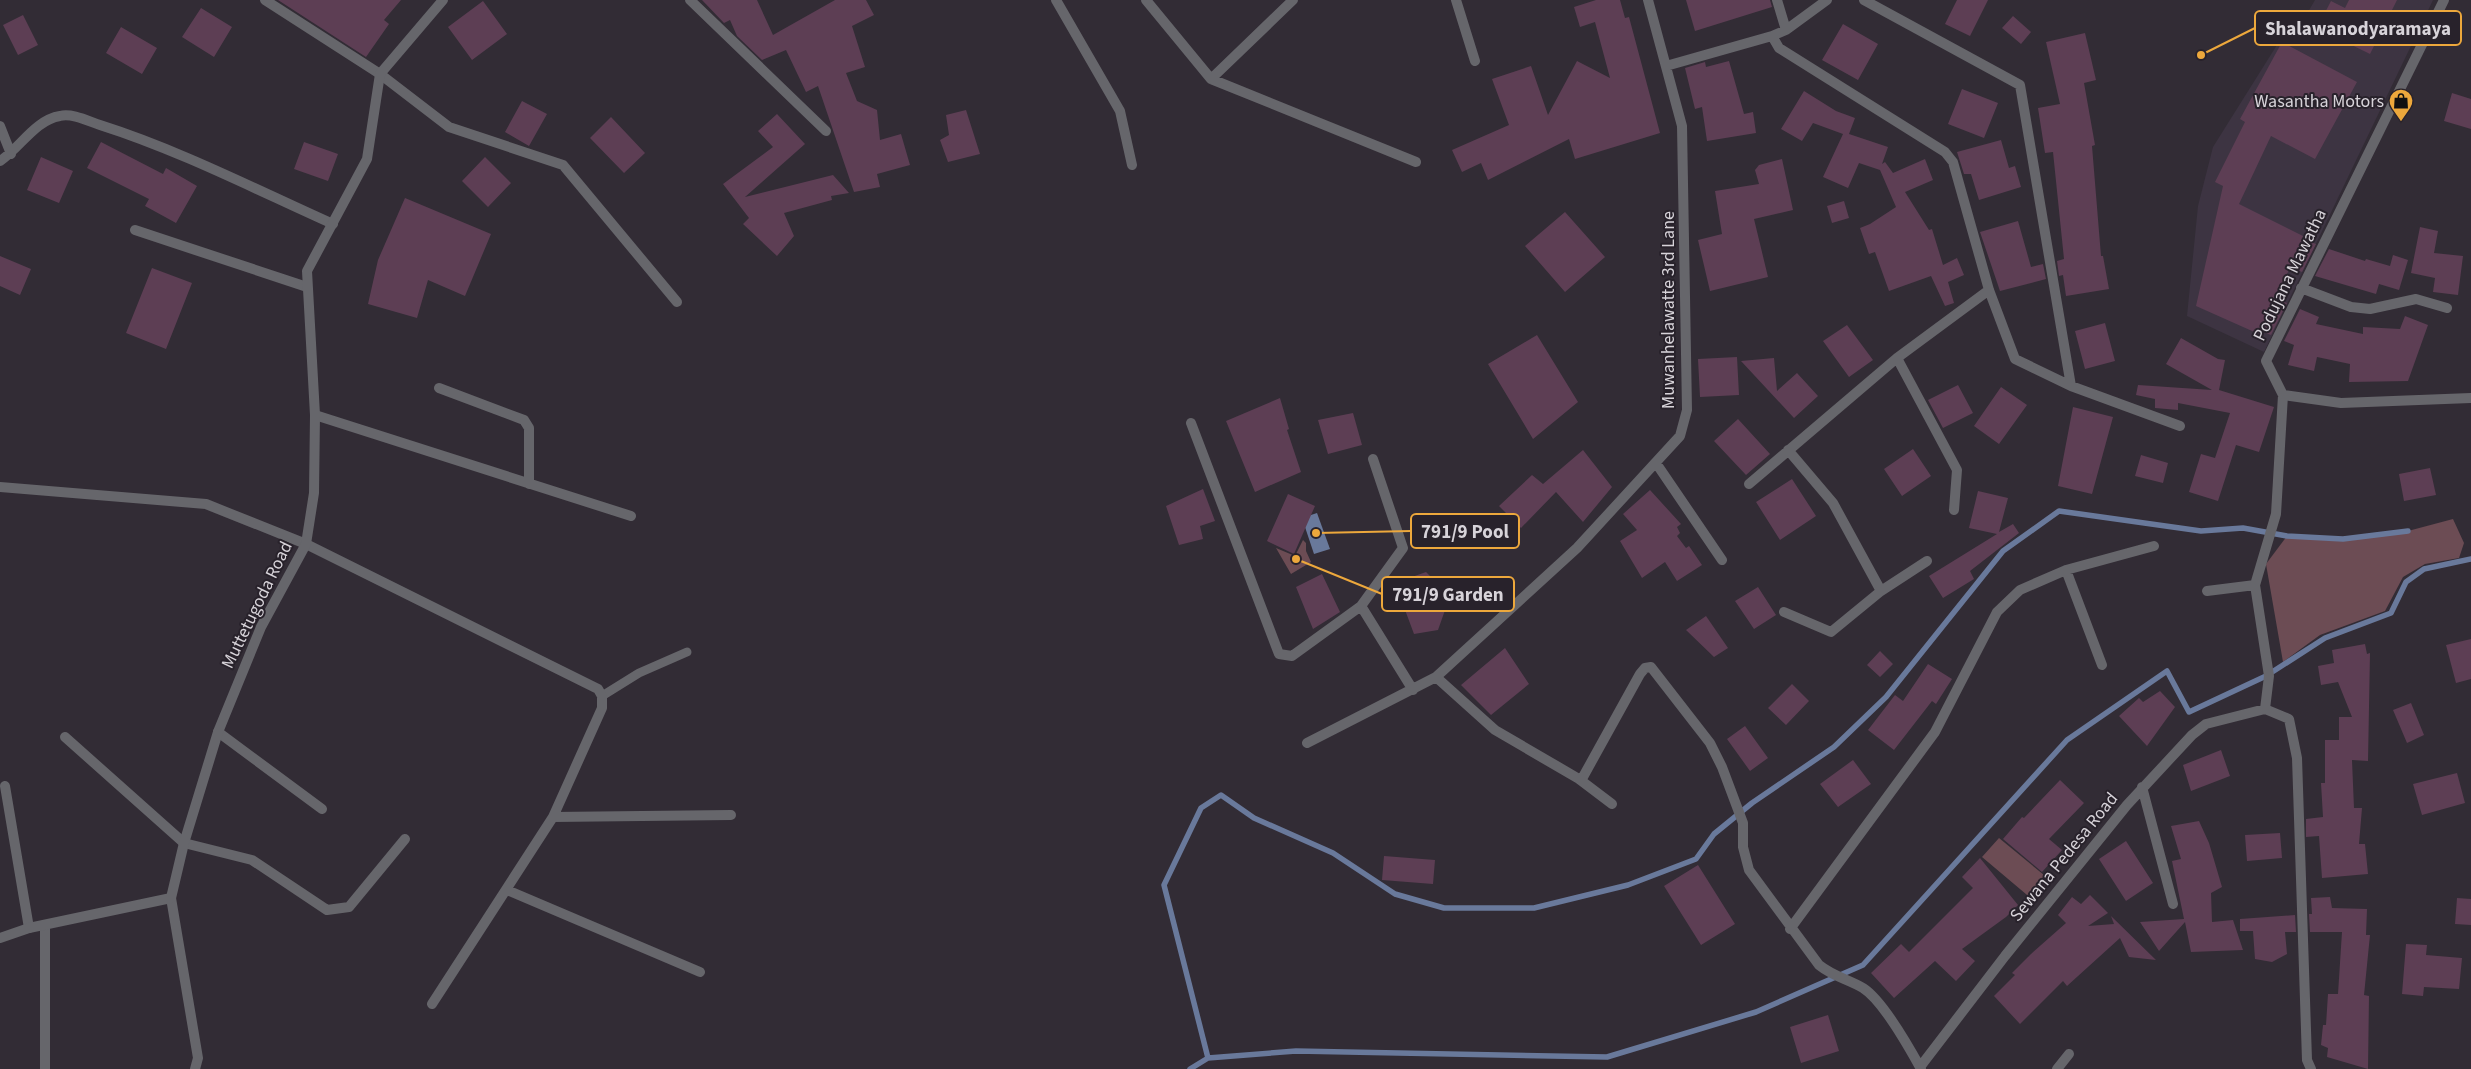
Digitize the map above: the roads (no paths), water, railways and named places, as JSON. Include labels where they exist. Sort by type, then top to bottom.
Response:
[{"type":"street","points":[[265,0],[380,74],[449,127],[563,165],[678,302]]},
{"type":"street","points":[[380,74],[443,0]]},
{"type":"street","points":[[690,0],[826,131]]},
{"type":"street","points":[[1056,0],[1120,111],[1132,165]]},
{"type":"street","points":[[1146,0],[1211,80],[1416,162]]},
{"type":"street","points":[[1211,80],[1293,0]]},
{"type":"street","points":[[1456,0],[1475,61]]},
{"type":"street","name":"Muwanhelawatte 3rd Lane","points":[[1307,743],[1414,690],[1436,677],[1577,548],[1680,436],[1687,410],[1683,137],[1648,0]]},
{"type":"street","points":[[1777,0],[1786,30]]},
{"type":"street","points":[[1666,66],[1772,36],[1786,30],[1827,0]]},
{"type":"street","points":[[1864,0],[2020,86],[2071,386]]},
{"type":"street","name":"Podujana Mawatha","points":[[2282,395],[2266,361],[2444,0]]},
{"type":"street","points":[[1772,36],[1779,48],[1945,152],[1953,162],[1989,290],[2015,359],[2071,386],[2180,426]]},
{"type":"street","name":"Muttetugoda Road","points":[[171,898],[184,843],[218,732],[260,627],[306,544],[314,493],[315,415],[307,271],[334,224],[367,159],[380,74]]},
{"type":"street","points":[[0,161],[11,154],[43,122],[60,115],[80,118],[128,134],[334,224]]},
{"type":"street","points":[[0,126],[11,154]]},
{"type":"street","points":[[135,230],[307,287]]},
{"type":"street","points":[[2301,288],[2351,307],[2370,309],[2416,298],[2447,308]]},
{"type":"street","points":[[1749,484],[1897,358],[1989,290]]},
{"type":"street","points":[[1897,358],[1957,470],[1954,510]]},
{"type":"street","points":[[439,388],[524,420],[529,428],[529,484]]},
{"type":"street","points":[[2311,1069],[2307,1060],[2297,758],[2289,719],[2265,709],[2269,688],[2268,663],[2255,585],[2276,514],[2282,395],[2341,403],[2471,398]]},
{"type":"street","points":[[315,415],[631,516]]},
{"type":"street","points":[[1191,423],[1279,654],[1292,656],[1361,606],[1403,548],[1373,459]]},
{"type":"street","points":[[1788,450],[1833,503],[1881,591]]},
{"type":"street","points":[[1656,463],[1722,560]]},
{"type":"street","points":[[0,487],[206,504],[306,544],[598,688],[602,696],[602,708],[553,817],[508,890],[432,1004]]},
{"type":"street","points":[[1790,929],[1935,732],[1997,612],[2020,590],[2066,570],[2154,546]]},
{"type":"street","points":[[1784,612],[1831,632],[1881,591],[1927,561]]},
{"type":"street","points":[[2066,570],[2102,665]]},
{"type":"street","points":[[2207,591],[2255,585]]},
{"type":"street","points":[[1361,606],[1414,690]]},
{"type":"street","points":[[1579,778],[1583,777],[1640,674],[1645,668],[1651,667],[1710,744],[1722,767],[1743,824],[1743,847],[1748,870],[1790,929],[1819,965],[1831,975],[1864,989],[1893,1021],[1921,1068]]},
{"type":"street","points":[[1436,677],[1495,730],[1579,778],[1612,804]]},
{"type":"street","name":"Sewana Pedesa Road","points":[[1921,1068],[2005,956],[2142,787],[2192,735],[2206,724],[2265,709]]},
{"type":"street","points":[[218,732],[322,809]]},
{"type":"street","points":[[65,737],[184,843],[252,860],[327,910],[349,907],[405,839]]},
{"type":"street","points":[[5,786],[29,928]]},
{"type":"street","points":[[2142,787],[2173,904]]},
{"type":"street","points":[[553,817],[731,815]]},
{"type":"street","points":[[508,890],[700,972]]},
{"type":"street","points":[[0,938],[29,928],[171,898],[198,1058],[195,1069]]},
{"type":"street","points":[[45,925],[45,1069]]},
{"type":"street","points":[[2057,1069],[2069,1054]]},
{"type":"lane","points":[[602,696],[639,673],[687,652]]},
{"type":"water","points":[[1317,513],[1330,549],[1314,554],[1302,518]]},
{"type":"waterway","points":[[1208,1058],[1164,885],[1201,808],[1221,795],[1254,818],[1333,853],[1395,894],[1444,908],[1534,908],[1628,885],[1696,859],[1714,834],[1752,803],[1834,747],[1886,697],[2003,551],[2059,511],[2201,531],[2243,528],[2287,536],[2343,539],[2408,531]]},
{"type":"waterway","points":[[1190,1069],[1208,1058],[1296,1051],[1607,1057],[1756,1012],[1863,965],[2067,740],[2167,671],[2189,712],[2266,676],[2325,638],[2391,613],[2406,582],[2424,569],[2471,559]]},
{"type":"place","name":"Shalawanodyaramaya","points":[[2201,55]]},
{"type":"place","name":"Wasantha Motors","points":[[2401,122]]},
{"type":"place","name":"791/9 Pool","points":[[1316,533]]},
{"type":"place","name":"791/9 Garden","points":[[1296,559]]}]
